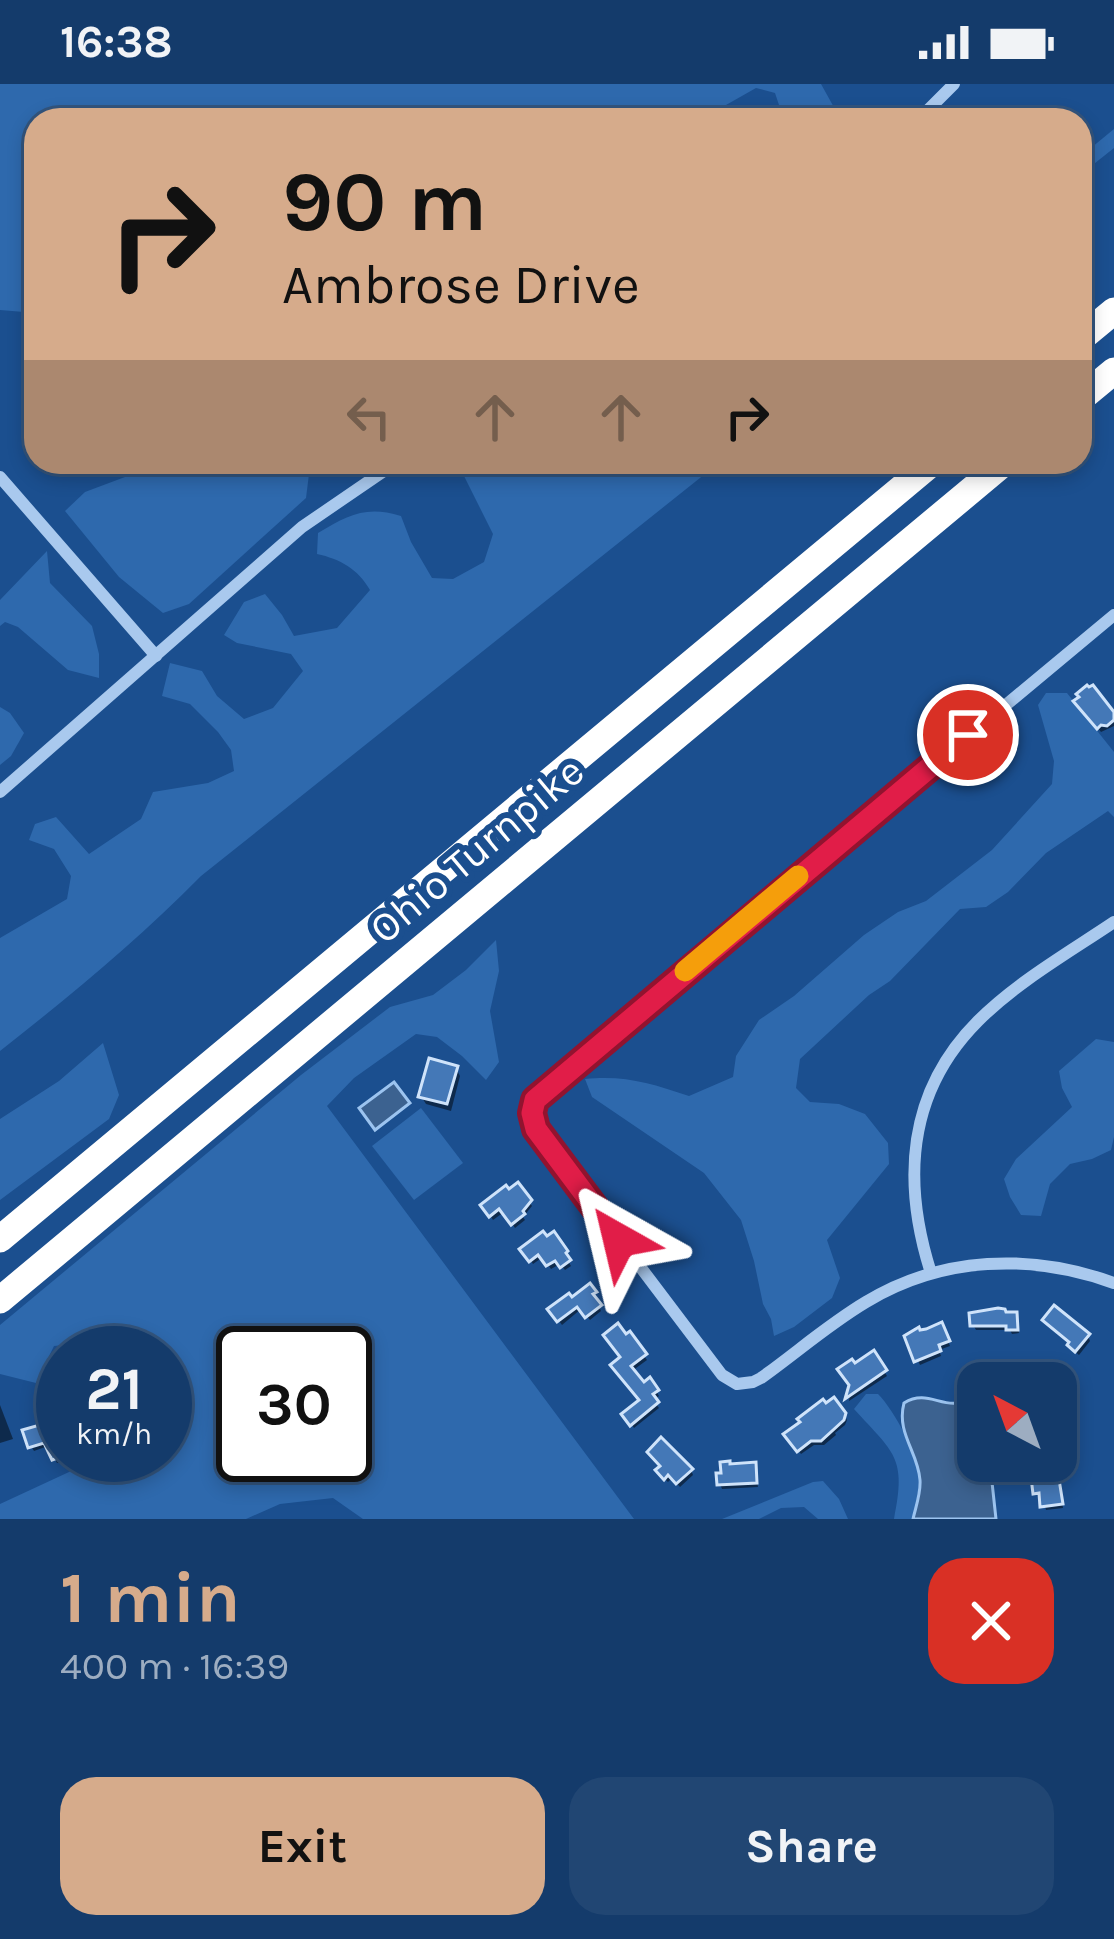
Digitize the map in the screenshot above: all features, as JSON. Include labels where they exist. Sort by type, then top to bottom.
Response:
[{"type":"highway","name":"Ohio Turnpike","points":[[0,1239],[918,474]]},
{"type":"highway","name":"Ohio Turnpike","points":[[0,1300],[991,474]]},
{"type":"street","points":[[930,108],[955,84]]},
{"type":"street","points":[[0,792],[302,527],[379,474]]},
{"type":"street","points":[[0,477],[156,656]]},
{"type":"street","points":[[1114,637],[1108,620],[535,1100],[532,1113],[536,1129],[730,1382],[761,1378],[866,1302],[931,1273],[1009,1262],[1072,1270],[1114,1283]]},
{"type":"street","points":[[931,1273],[916,1220],[913,1172],[920,1127],[934,1084],[958,1045],[996,1005],[1114,922]]},
{"type":"shaded area","points":[[0,84],[821,84],[834,108],[780,108],[775,93],[756,88],[725,108],[24,108],[24,312],[0,310]]},
{"type":"shaded area","points":[[1114,129],[1114,148],[1092,165],[1092,147]]},
{"type":"shaded area","points":[[133,474],[309,474],[306,498],[189,604],[163,613],[119,577],[65,511],[85,492]]},
{"type":"shaded area","points":[[463,474],[705,474],[201,876],[103,967],[0,1051],[0,938],[67,899],[71,876],[54,849],[29,840],[35,824],[56,817],[89,854],[141,819],[153,792],[208,783],[234,771],[231,750],[218,732],[190,704],[162,696],[170,663],[202,671],[217,696],[244,719],[273,708],[303,671],[291,654],[237,643],[224,635],[244,602],[265,594],[294,636],[337,628],[370,590],[348,566],[317,554],[318,533],[367,512],[401,516],[432,578],[453,579],[484,562],[493,534]]},
{"type":"shaded area","points":[[47,551],[50,583],[92,626],[99,678],[68,670],[18,627],[5,622],[0,626],[0,600]]},
{"type":"shaded area","points":[[1046,693],[1067,693],[1114,752],[1114,817],[1108,811],[1046,853],[986,907],[960,909],[890,981],[800,1059],[796,1088],[810,1102],[839,1104],[865,1114],[888,1143],[889,1164],[827,1240],[840,1278],[832,1298],[774,1336],[741,1220],[704,1173],[592,1097],[585,1079],[637,1081],[689,1096],[733,1077],[736,1056],[759,1020],[864,935],[898,912],[926,901],[992,850],[1052,784],[1054,761],[1038,705]]},
{"type":"shaded area","points":[[0,707],[24,733],[0,765]]},
{"type":"shaded area","points":[[496,940],[499,971],[490,1011],[499,1062],[486,1080],[437,1037],[416,1034],[354,1078],[327,1106],[634,1519],[363,1519],[333,1498],[280,1504],[246,1519],[0,1519],[0,1504],[47,1482],[192,1482],[192,1326],[36,1326],[36,1383],[0,1374],[0,1325],[390,1007],[433,995]]},
{"type":"shaded area","points":[[1096,1039],[1114,1042],[1111,1150],[1070,1164],[1050,1184],[1041,1216],[1021,1215],[1004,1179],[1016,1159],[1072,1107],[1059,1071]]},
{"type":"shaded area","points":[[103,1043],[119,1095],[109,1119],[0,1200],[0,1119],[59,1081]]},
{"type":"shaded area","points":[[394,1082],[410,1103],[375,1130],[359,1108]]},
{"type":"shaded area","points":[[421,1108],[463,1163],[414,1200],[372,1146]]},
{"type":"shaded area","points":[[866,1394],[878,1394],[884,1401],[911,1447],[919,1480],[913,1519],[894,1519],[899,1482],[894,1457],[854,1409]]},
{"type":"shaded area","points":[[924,1398],[957,1403],[957,1482],[992,1482],[996,1519],[913,1519],[920,1480],[903,1424],[904,1403]]},
{"type":"shaded area","points":[[823,1481],[848,1519],[818,1519],[804,1507],[781,1508],[759,1519],[722,1519],[813,1482]]},
{"type":"building","points":[[1087,685],[1093,685],[1114,712],[1107,726],[1097,729],[1073,701]]},
{"type":"building","points":[[429,1058],[458,1066],[447,1104],[418,1097]]},
{"type":"building","points":[[518,1182],[532,1200],[525,1214],[511,1225],[499,1209],[489,1217],[480,1205],[506,1185],[509,1189]]},
{"type":"building","points":[[543,1231],[547,1236],[554,1231],[568,1251],[571,1260],[560,1268],[555,1261],[546,1266],[538,1255],[529,1262],[519,1249]]},
{"type":"building","points":[[590,1283],[602,1305],[585,1318],[577,1307],[557,1322],[547,1309]]},
{"type":"building","points":[[1054,1305],[1090,1334],[1075,1352],[1042,1320]]},
{"type":"building","points":[[998,1308],[1017,1312],[1018,1330],[970,1326],[969,1313]]},
{"type":"building","points":[[942,1322],[950,1341],[939,1345],[941,1351],[914,1362],[904,1336]]},
{"type":"building","points":[[618,1323],[647,1354],[631,1366],[644,1382],[650,1377],[659,1390],[653,1394],[659,1402],[630,1426],[621,1414],[639,1400],[610,1365],[620,1357],[603,1335]]},
{"type":"building","points":[[874,1350],[887,1370],[845,1399],[849,1385],[837,1369]]},
{"type":"building","points":[[834,1397],[846,1413],[844,1420],[821,1441],[811,1441],[797,1452],[783,1434],[823,1399],[826,1403]]},
{"type":"building","points":[[36,1426],[36,1446],[28,1448],[22,1430]]},
{"type":"building","points":[[661,1437],[693,1469],[676,1484],[668,1475],[664,1480],[655,1470],[660,1466],[647,1452]]},
{"type":"building","points":[[720,1462],[756,1462],[757,1483],[717,1485]]},
{"type":"building","points":[[1032,1482],[1059,1482],[1063,1504],[1040,1507],[1039,1493],[1033,1494]]},
{"type":"slow traffic","points":[[685,971],[798,876]]},
{"type":"route","points":[[619,1240],[536,1129],[535,1100],[968,735]]}]
